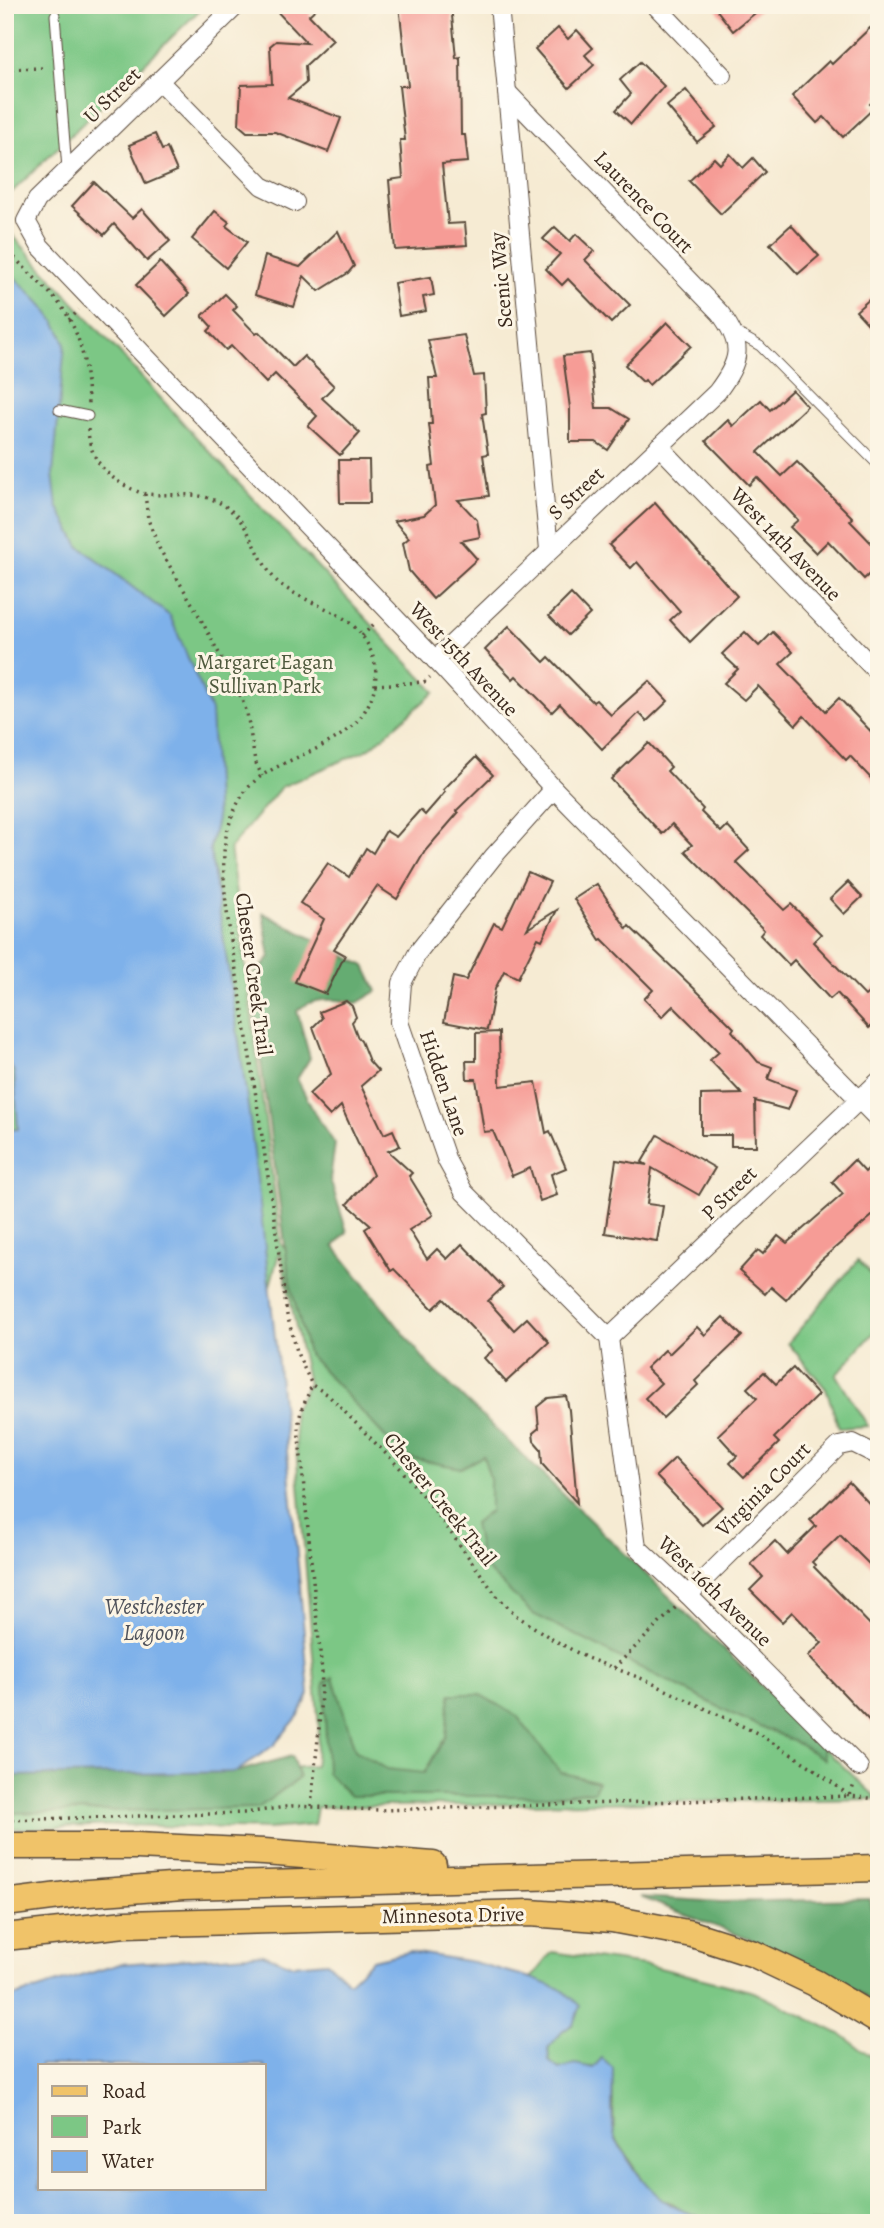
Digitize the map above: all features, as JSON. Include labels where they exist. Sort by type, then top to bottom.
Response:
[{"type":"main road","points":[[5,1846],[137,1846],[561,1875]]},
{"type":"main road","name":"Minnesota Drive","points":[[5,1903],[75,1894],[184,1886],[879,1868]]},
{"type":"main road","name":"Minnesota Drive","points":[[5,1937],[125,1924],[530,1913],[612,1919],[691,1934],[754,1954],[816,1983],[879,2021]]},
{"type":"street","name":"U Street","points":[[26,221],[37,200],[237,5]]},
{"type":"street","name":"Scenic Way","points":[[499,5],[549,550]]},
{"type":"street","points":[[655,5],[722,75]]},
{"type":"street","points":[[159,81],[262,186],[295,202]]},
{"type":"street","name":"Laurence Court","points":[[507,92],[719,313],[733,331]]},
{"type":"street","name":"West 15th Avenue","points":[[26,221],[40,246],[554,789],[879,1120]]},
{"type":"street","name":"S Street","points":[[439,665],[549,550],[717,392],[732,372],[736,351],[733,331]]},
{"type":"street","name":"West 14th Avenue","points":[[659,446],[875,664]]},
{"type":"street","name":"Hidden Lane","points":[[554,789],[493,857],[418,952],[402,983],[399,1022],[447,1161],[464,1192],[609,1338]]},
{"type":"street","name":"P Street","points":[[609,1338],[879,1081]]},
{"type":"street","name":"West 16th Avenue","points":[[609,1338],[637,1547],[859,1767]]},
{"type":"street","name":"Virginia Court","points":[[688,1595],[839,1446],[853,1443],[879,1456]]},
{"type":"lane","points":[[55,15],[67,171]]},
{"type":"lane","points":[[733,331],[760,346],[879,466]]},
{"type":"lane","points":[[59,410],[88,416]]},
{"type":"path","points":[[5,69],[59,67]]},
{"type":"path","points":[[5,247],[59,304],[78,336],[87,380],[89,439],[93,455],[116,482],[145,494],[209,497],[238,517],[248,529],[268,568],[283,586],[338,613],[362,636],[374,661],[375,685],[424,682],[439,665]]},
{"type":"path","points":[[145,494],[148,519],[159,548],[238,689],[247,713],[256,761],[262,776]]},
{"type":"path","name":"Chester Creek Trail","points":[[375,685],[366,709],[350,729],[326,745],[262,776],[240,798],[226,835],[224,871],[231,938],[287,1315],[298,1355],[312,1385],[327,1394],[400,1468],[496,1595],[517,1616],[587,1658],[643,1679],[757,1733],[810,1766],[850,1797]]},
{"type":"path","points":[[311,1807],[322,1672],[298,1427],[301,1411],[312,1385]]},
{"type":"path","points":[[614,1668],[688,1595]]},
{"type":"path","points":[[5,1820],[245,1813],[292,1806],[379,1810],[850,1797],[878,1799],[879,1805]]},
{"type":"green space","points":[[5,5],[205,5],[5,199]]},
{"type":"green space","name":"Margaret Eagan Sullivan Park","points":[[5,227],[196,437],[435,692],[369,749],[281,787],[230,848],[281,1244],[465,1411],[878,1799],[317,1807],[314,1825],[268,1829],[118,1825],[5,1829],[5,1776],[236,1772],[315,1766],[319,1729],[293,1411],[308,1384],[280,1250],[256,1335],[30,522],[5,317]]},
{"type":"green space","points":[[263,913],[365,966],[377,991],[357,1003],[317,1001],[297,1011],[310,1058],[297,1079],[316,1116],[335,1144],[330,1179],[347,1232],[334,1246],[429,1365],[821,1743],[824,1759],[793,1741],[533,1614],[482,1565],[474,1524],[490,1511],[490,1478],[483,1456],[461,1468],[404,1457],[308,1354],[290,1283],[250,979],[270,958]]},
{"type":"green space","points":[[5,1057],[14,1072],[18,1129],[5,1130]]},
{"type":"green space","points":[[858,1260],[879,1283],[879,1327],[836,1375],[868,1426],[839,1428],[826,1389],[788,1343]]},
{"type":"green space","points":[[333,1677],[355,1750],[387,1769],[424,1773],[446,1736],[450,1694],[479,1694],[517,1716],[560,1772],[598,1782],[594,1791],[550,1796],[350,1796],[327,1773],[324,1683]]},
{"type":"green space","points":[[292,1756],[299,1778],[258,1808],[5,1813],[5,1776],[236,1772]]},
{"type":"green space","points":[[640,1897],[722,1902],[870,1899],[879,1937],[879,2006],[842,1981],[787,1954]]},
{"type":"green space","points":[[552,1952],[652,1966],[754,1992],[842,2035],[879,2062],[879,2223],[723,2223],[687,2215],[672,2203],[660,2199],[648,2187],[614,2136],[612,2068],[579,2066],[559,2069],[549,2061],[548,2048],[573,2024],[531,1978]]},
{"type":"water","name":"Westchester Lagoon","points":[[5,268],[48,312],[65,343],[53,474],[57,506],[79,546],[170,616],[211,711],[217,819],[210,848],[245,1083],[263,1228],[309,1694],[300,1714],[274,1745],[236,1772],[5,1776],[5,1130],[18,1129],[14,1072],[5,1057]]},
{"type":"water","points":[[410,1952],[473,1962],[563,1990],[580,2006],[573,2024],[548,2048],[549,2061],[559,2069],[575,2064],[593,2068],[602,2058],[613,2068],[612,2109],[615,2137],[637,2172],[656,2194],[678,2209],[723,2223],[5,2223],[5,1999],[120,1964],[263,1954],[292,1965],[327,1962],[349,1982],[372,1960]]},
{"type":"building","points":[[271,5],[320,5],[309,15],[333,40],[305,66],[306,83],[288,98],[341,118],[328,152],[275,132],[247,132],[239,125],[241,85],[272,84],[270,46],[276,41],[307,43]]},
{"type":"building","points":[[399,5],[451,5],[456,58],[460,57],[461,135],[465,135],[468,162],[442,164],[448,224],[465,223],[467,245],[395,250],[389,180],[403,178],[400,140],[405,140],[399,86],[408,86]]},
{"type":"building","points":[[713,5],[765,5],[733,31]]},
{"type":"building","points":[[558,28],[568,39],[577,30],[593,48],[585,55],[594,65],[569,88],[535,49]]},
{"type":"building","points":[[870,28],[879,37],[879,96],[870,104],[874,108],[843,137],[824,117],[817,123],[792,96],[829,61],[832,64]]},
{"type":"building","points":[[640,62],[664,86],[631,124],[616,110],[631,94],[620,80]]},
{"type":"building","points":[[686,90],[716,127],[697,142],[667,106]]},
{"type":"building","points":[[155,134],[162,150],[167,148],[177,171],[146,184],[129,145]]},
{"type":"building","points":[[730,154],[743,168],[753,158],[765,172],[721,214],[689,181],[714,158],[720,164]]},
{"type":"building","points":[[94,182],[132,218],[142,209],[170,241],[147,261],[114,224],[104,235],[72,206]]},
{"type":"building","points":[[215,211],[229,222],[226,226],[247,242],[226,268],[192,239]]},
{"type":"building","points":[[791,225],[819,256],[798,274],[770,244]]},
{"type":"building","points":[[555,227],[570,241],[576,234],[594,251],[585,260],[630,305],[611,323],[568,279],[562,285],[546,269],[560,254],[543,239]]},
{"type":"building","points":[[338,231],[354,266],[348,273],[319,291],[304,276],[294,307],[255,295],[265,256],[300,267]]},
{"type":"building","points":[[160,262],[189,294],[166,316],[136,285]]},
{"type":"building","points":[[431,277],[434,295],[423,297],[426,311],[399,316],[394,283]]},
{"type":"building","points":[[879,291],[879,336],[856,311]]},
{"type":"building","points":[[225,294],[237,306],[233,310],[293,367],[304,356],[334,386],[322,398],[360,433],[340,455],[308,426],[317,416],[275,374],[266,383],[231,346],[226,350],[208,331],[212,327],[202,316]]},
{"type":"building","points":[[667,322],[691,346],[649,385],[625,365]]},
{"type":"building","points":[[464,335],[474,376],[484,375],[486,413],[482,414],[488,454],[483,455],[489,496],[458,500],[477,520],[480,537],[461,541],[477,559],[433,599],[409,571],[403,543],[409,538],[394,521],[424,515],[435,505],[430,467],[434,466],[429,424],[432,424],[429,378],[437,378],[428,340]]},
{"type":"building","points":[[590,353],[596,408],[611,408],[629,419],[608,450],[596,442],[570,442],[570,408],[563,356]]},
{"type":"building","points":[[792,390],[807,406],[758,452],[782,476],[797,462],[853,518],[850,521],[879,551],[879,565],[864,579],[828,541],[816,553],[790,527],[798,520],[757,477],[749,485],[706,441],[728,420],[733,426],[761,400],[770,410]]},
{"type":"building","points":[[339,460],[369,460],[370,503],[340,503]]},
{"type":"building","points":[[655,503],[737,596],[690,642],[670,620],[680,611],[637,562],[631,568],[609,545]]},
{"type":"building","points":[[571,594],[590,614],[568,635],[549,616]]},
{"type":"building","points":[[509,626],[544,662],[549,657],[593,702],[596,700],[611,715],[649,681],[668,701],[647,721],[639,713],[602,749],[560,704],[552,712],[516,676],[513,679],[485,650]]},
{"type":"building","points":[[745,632],[759,646],[773,632],[793,652],[780,664],[826,711],[839,698],[879,740],[879,787],[850,756],[846,760],[804,716],[796,725],[758,686],[744,700],[724,683],[738,669],[722,654]]},
{"type":"building","points":[[649,743],[671,767],[667,771],[703,809],[701,812],[721,832],[727,826],[749,850],[736,862],[784,910],[791,904],[821,934],[813,942],[865,996],[879,984],[879,1019],[869,1028],[837,993],[830,999],[794,960],[789,965],[760,935],[764,930],[685,851],[692,845],[672,824],[662,834],[611,779]]},
{"type":"building","points":[[476,757],[493,775],[456,811],[458,813],[425,851],[397,899],[377,886],[334,949],[345,955],[326,994],[295,982],[324,919],[300,903],[328,863],[349,877],[366,848],[373,853],[386,831],[396,837],[420,810],[425,815],[445,792],[443,790]]},
{"type":"building","points":[[528,872],[550,882],[527,929],[557,910],[542,940],[538,938],[518,978],[504,971],[495,989],[487,1030],[444,1022],[453,977],[466,980],[494,923],[502,927]]},
{"type":"building","points":[[848,882],[862,897],[844,914],[830,899]]},
{"type":"building","points":[[597,884],[627,929],[629,926],[734,1028],[732,1031],[758,1062],[772,1067],[768,1079],[796,1090],[788,1110],[755,1101],[756,1146],[731,1146],[731,1135],[701,1135],[701,1095],[742,1094],[710,1060],[719,1052],[673,1006],[662,1017],[644,999],[653,990],[600,940],[574,899]]},
{"type":"building","points":[[346,1001],[352,1006],[356,1017],[352,1022],[358,1038],[369,1061],[378,1071],[361,1086],[384,1134],[393,1130],[400,1146],[388,1151],[412,1173],[409,1176],[433,1215],[409,1230],[427,1259],[437,1249],[447,1259],[462,1244],[503,1287],[488,1301],[514,1330],[527,1318],[549,1342],[506,1382],[484,1358],[493,1350],[444,1299],[433,1309],[394,1269],[391,1271],[365,1229],[371,1225],[347,1204],[373,1175],[341,1106],[330,1116],[309,1094],[331,1074],[313,1027],[322,1018],[319,1012]]},
{"type":"building","points":[[499,1032],[500,1086],[536,1082],[546,1133],[550,1131],[566,1168],[551,1174],[557,1195],[540,1201],[530,1168],[512,1176],[493,1131],[484,1132],[476,1079],[467,1079],[466,1061],[476,1061],[476,1033]]},
{"type":"building","points":[[658,1135],[715,1168],[699,1195],[652,1168],[647,1204],[663,1206],[657,1241],[605,1233],[616,1160],[647,1165],[642,1162]]},
{"type":"building","points":[[854,1160],[865,1172],[869,1168],[879,1177],[879,1210],[821,1260],[786,1300],[771,1287],[765,1294],[739,1271],[758,1250],[763,1254],[778,1236],[787,1243],[843,1194],[832,1182]]},
{"type":"building","points":[[723,1317],[742,1336],[695,1381],[698,1385],[663,1418],[645,1398],[661,1383],[646,1368],[665,1350],[669,1354],[697,1327],[705,1335]]},
{"type":"building","points":[[793,1368],[818,1395],[774,1438],[779,1443],[744,1477],[730,1463],[737,1456],[718,1435],[757,1398],[747,1388],[764,1372],[776,1384]]},
{"type":"building","points":[[566,1396],[577,1503],[542,1464],[541,1449],[534,1441],[533,1433],[539,1428],[537,1407],[548,1398]]},
{"type":"building","points":[[675,1458],[722,1507],[702,1525],[656,1476]]},
{"type":"building","points":[[849,1482],[879,1514],[879,1574],[840,1535],[812,1562],[879,1634],[879,1731],[808,1656],[822,1643],[792,1612],[782,1622],[750,1590],[763,1577],[751,1564],[775,1541],[787,1554],[816,1526],[810,1520]]}]
